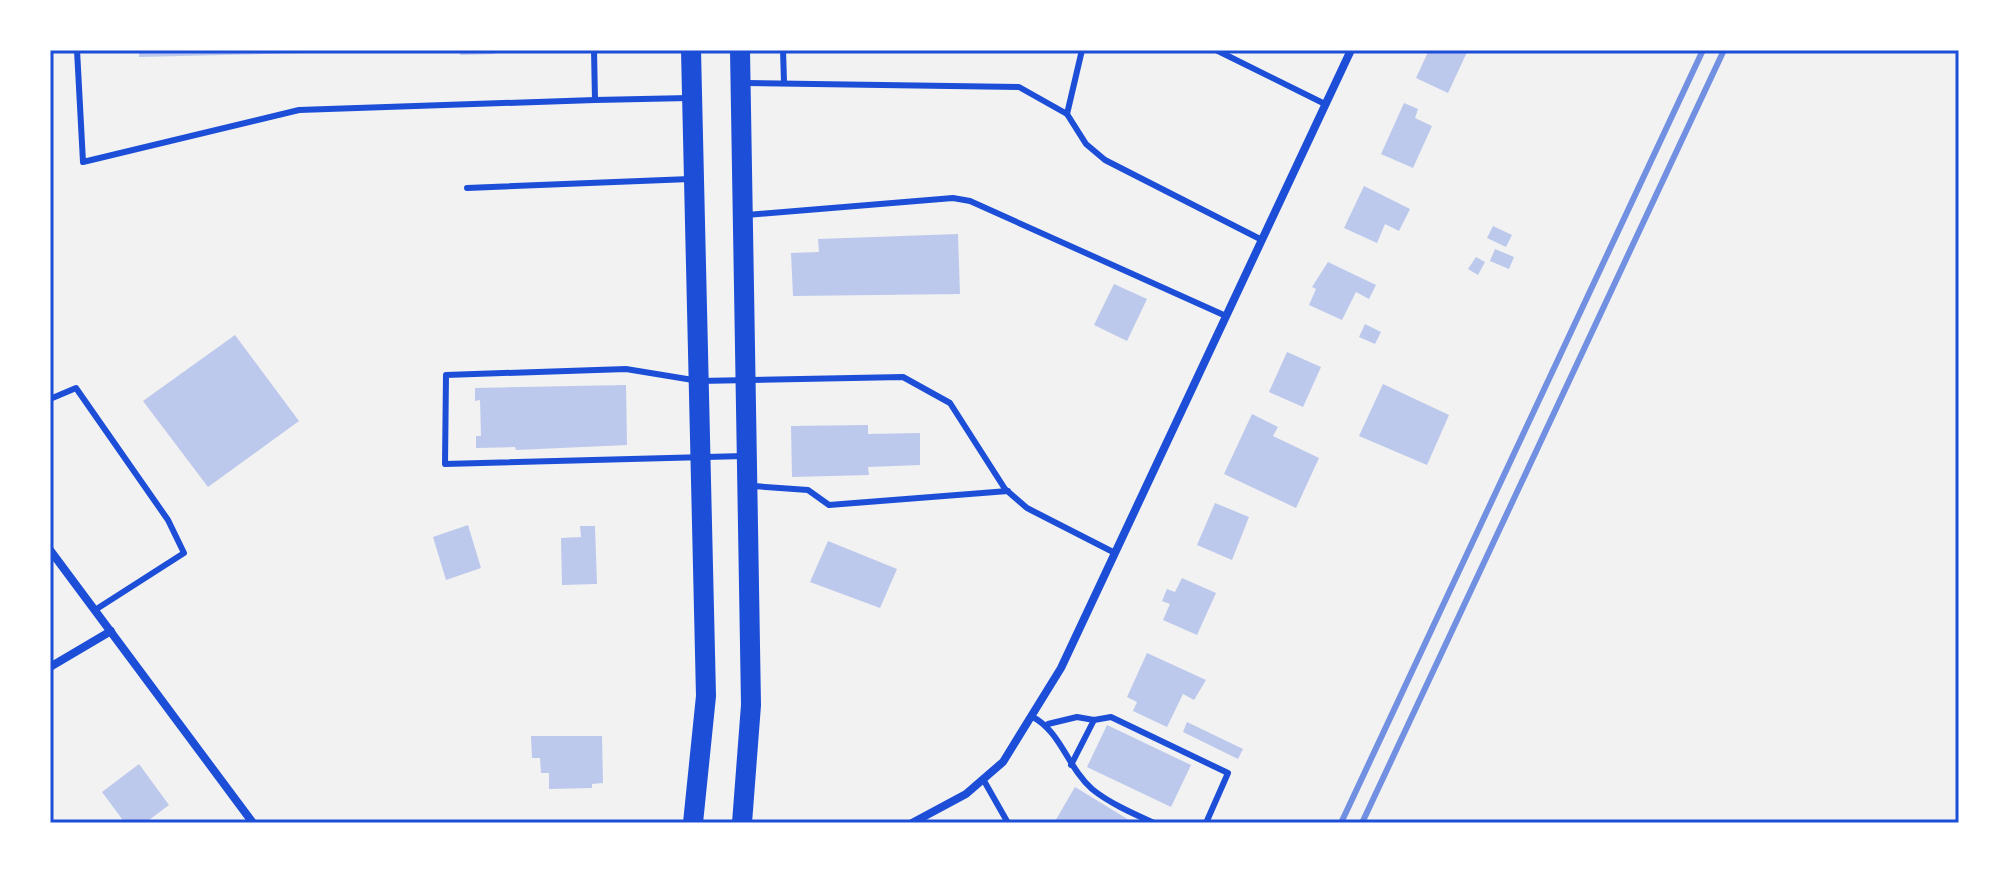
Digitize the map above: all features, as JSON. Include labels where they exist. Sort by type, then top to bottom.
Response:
[{"type":"main road","points":[[691,50],[706,696],[693,823]]},
{"type":"main road","points":[[740,50],[751,705],[742,823]]},
{"type":"street","points":[[912,823],[966,794],[1003,762],[1061,668],[1351,50]]},
{"type":"street","points":[[50,550],[253,823]]},
{"type":"street","points":[[50,667],[111,631]]},
{"type":"lane","points":[[77,50],[83,162],[299,110],[692,98]]},
{"type":"lane","points":[[594,50],[595,100]]},
{"type":"lane","points":[[783,50],[784,82]]},
{"type":"lane","points":[[1067,114],[1082,50]]},
{"type":"lane","points":[[1216,50],[1325,104]]},
{"type":"lane","points":[[741,83],[1019,87],[1067,114],[1086,144],[1105,160],[1262,240]]},
{"type":"lane","points":[[467,188],[694,178]]},
{"type":"lane","points":[[743,215],[953,198],[970,201],[1226,316]]},
{"type":"lane","points":[[747,456],[445,464],[446,375],[626,369],[699,381],[903,377],[950,403],[1008,491],[1027,508],[1115,553]]},
{"type":"lane","points":[[50,399],[76,388],[168,520],[184,553],[95,610]]},
{"type":"lane","points":[[748,486],[808,490],[829,505],[1008,491]]},
{"type":"lane","points":[[1031,716],[1048,724],[1071,765],[1093,790],[1154,823]]},
{"type":"lane","points":[[1048,724],[1077,717],[1094,720],[1111,717],[1228,773],[1206,823]]},
{"type":"lane","points":[[1071,765],[1094,720]]},
{"type":"lane","points":[[983,779],[1008,823]]},
{"type":"building","points":[[139,50],[302,50],[303,53],[139,57]]},
{"type":"building","points":[[460,50],[495,50],[495,54],[460,55]]},
{"type":"building","points":[[1429,50],[1468,50],[1448,93],[1416,78]]},
{"type":"building","points":[[1404,103],[1418,109],[1415,118],[1432,126],[1413,168],[1381,154]]},
{"type":"building","points":[[1364,186],[1410,209],[1399,231],[1385,224],[1377,243],[1344,228]]},
{"type":"building","points":[[1493,226],[1512,235],[1506,247],[1487,238]]},
{"type":"building","points":[[958,234],[960,294],[793,296],[791,253],[819,252],[818,239]]},
{"type":"building","points":[[1495,249],[1514,257],[1509,269],[1490,261]]},
{"type":"building","points":[[1476,257],[1485,262],[1478,275],[1468,269]]},
{"type":"building","points":[[1328,262],[1376,285],[1369,299],[1356,292],[1342,320],[1309,305],[1316,289],[1312,287]]},
{"type":"building","points":[[1114,284],[1147,299],[1127,341],[1094,325]]},
{"type":"building","points":[[1365,324],[1381,332],[1375,344],[1359,337]]},
{"type":"building","points":[[235,335],[299,421],[208,487],[143,401]]},
{"type":"building","points":[[1287,352],[1321,367],[1303,407],[1269,392]]},
{"type":"building","points":[[1383,384],[1449,415],[1427,465],[1359,436]]},
{"type":"building","points":[[626,385],[627,445],[516,450],[515,447],[476,448],[476,436],[481,436],[480,400],[475,401],[475,388]]},
{"type":"building","points":[[1252,414],[1278,427],[1273,436],[1319,458],[1296,508],[1224,474]]},
{"type":"building","points":[[868,425],[868,434],[920,433],[920,465],[868,467],[869,475],[792,477],[791,426]]},
{"type":"building","points":[[1215,503],[1249,517],[1232,560],[1197,545]]},
{"type":"building","points":[[468,525],[481,568],[446,580],[433,537]]},
{"type":"building","points":[[580,526],[595,526],[597,584],[562,585],[561,538],[581,537]]},
{"type":"building","points":[[828,541],[897,569],[880,608],[810,582]]},
{"type":"building","points":[[1182,578],[1216,593],[1197,635],[1163,620],[1170,604],[1162,601],[1167,589],[1175,592]]},
{"type":"building","points":[[1147,653],[1206,680],[1194,700],[1183,694],[1167,727],[1133,711],[1137,702],[1127,697]]},
{"type":"building","points":[[1187,722],[1243,749],[1238,759],[1183,732]]},
{"type":"building","points":[[1107,725],[1191,765],[1171,807],[1087,767]]},
{"type":"building","points":[[531,736],[602,736],[603,783],[592,784],[592,788],[549,789],[549,773],[541,773],[540,758],[532,758]]},
{"type":"building","points":[[139,764],[169,805],[145,823],[125,823],[102,792]]},
{"type":"building","points":[[1075,787],[1134,823],[1054,823]]},
{"type":"railway","points":[[1341,823],[1703,50]]},
{"type":"railway","points":[[1362,823],[1724,50]]}]
